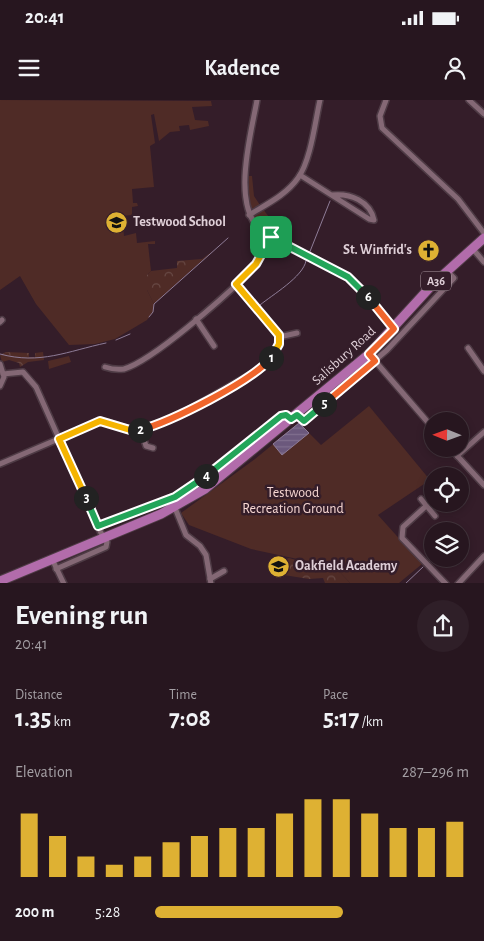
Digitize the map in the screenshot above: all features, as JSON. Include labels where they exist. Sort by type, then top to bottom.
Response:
[{"type":"main road","name":"Salisbury Road","points":[[0,581],[175,508],[205,489],[294,417],[372,358],[394,329],[446,270],[484,238]]},
{"type":"street","points":[[257,100],[247,159],[245,196],[250,215],[257,227],[271,237],[352,280],[394,329]]},
{"type":"street","points":[[250,215],[285,192],[300,175],[320,100]]},
{"type":"street","points":[[386,100],[380,116],[382,128],[458,200],[484,233]]},
{"type":"street","points":[[469,100],[484,114]]},
{"type":"street","points":[[300,175],[332,195],[374,220],[364,204],[359,200],[342,194],[332,195]]},
{"type":"street","points":[[104,367],[115,370],[131,366],[163,346],[236,284],[256,264],[271,237]]},
{"type":"street","points":[[472,248],[484,262]]},
{"type":"street","name":"Salisbury Road","points":[[372,358],[454,278],[446,270]]},
{"type":"street","points":[[236,284],[279,337]]},
{"type":"street","points":[[196,318],[214,346]]},
{"type":"street","points":[[279,337],[297,333]]},
{"type":"street","points":[[0,464],[100,421],[130,430],[141,430],[182,415],[258,371],[274,353],[279,337]]},
{"type":"street","points":[[468,348],[484,371]]},
{"type":"street","points":[[372,358],[424,418]]},
{"type":"street","points":[[0,364],[4,374],[0,386]]},
{"type":"street","points":[[4,374],[25,373],[33,381],[107,542],[106,548],[56,569]]},
{"type":"street","name":"Salisbury Road","points":[[98,526],[175,497],[197,483],[281,416],[294,417]]},
{"type":"street","points":[[141,430],[146,446]]},
{"type":"street","points":[[469,446],[484,432]]},
{"type":"street","points":[[146,446],[153,448]]},
{"type":"street","points":[[142,451],[146,446]]},
{"type":"street","points":[[460,458],[484,485]]},
{"type":"street","points":[[421,499],[424,503]]},
{"type":"street","points":[[175,508],[186,535],[200,546],[206,555],[210,581],[224,571]]},
{"type":"street","points":[[424,508],[403,527],[402,538],[445,583]]},
{"type":"street","points":[[431,512],[435,516]]},
{"type":"street","points":[[459,583],[484,556]]},
{"type":"street","points":[[52,559],[63,583]]},
{"type":"green space","name":"Testwood School","points":[[0,100],[211,101],[212,106],[192,107],[195,120],[208,121],[209,126],[190,130],[189,125],[179,126],[180,131],[170,132],[159,141],[154,114],[151,115],[155,143],[150,146],[154,187],[132,189],[133,203],[137,203],[138,206],[132,207],[132,215],[122,216],[124,236],[136,233],[137,243],[155,241],[155,244],[148,244],[151,271],[147,275],[147,290],[154,304],[153,312],[147,320],[115,339],[95,344],[69,345],[36,304],[20,276],[0,290]]},
{"type":"green space","points":[[249,176],[252,176],[254,196],[260,205],[252,210],[248,203]]},
{"type":"green space","points":[[263,209],[288,243],[272,236],[256,221],[254,216]]},
{"type":"green space","points":[[214,250],[154,304],[147,290],[147,275],[151,271],[177,268],[177,261],[202,259]]},
{"type":"green space","points":[[6,352],[29,353],[29,357],[35,357],[35,353],[43,352],[44,360],[28,362],[20,367],[19,363],[9,360],[2,362],[0,355]]},
{"type":"green space","points":[[69,356],[71,362],[49,369],[48,361]]},
{"type":"green space","name":"Testwood Recreation Ground","points":[[369,406],[424,473],[424,484],[378,515],[422,564],[399,583],[350,583],[335,567],[251,549],[189,525],[181,513],[255,459],[299,423],[321,445]]},
{"type":"green space","points":[[289,558],[321,567],[335,567],[350,583],[325,583],[323,578],[309,579],[284,575],[279,565],[281,561]]},
{"type":"shaded area","points":[[299,423],[309,433],[282,455],[273,444]]},
{"type":"waterway","points":[[309,254],[330,201]]},
{"type":"waterway","points":[[149,317],[153,312],[154,304],[228,238]]},
{"type":"waterway","points":[[260,305],[293,279],[304,267],[306,261]]},
{"type":"waterway","points":[[116,340],[130,334]]},
{"type":"waterway","points":[[0,354],[28,358],[54,356],[106,343]]},
{"type":"waterway","points":[[406,583],[423,567]]},
{"type":"place","name":"Testwood School","points":[[117,222]]},
{"type":"place","name":"St. Winfrid's","points":[[428,250]]},
{"type":"place","name":"Oakfield Academy","points":[[279,566]]},
{"type":"route","points":[[271,237],[345,275],[361,288],[394,329],[369,354],[375,361],[304,421],[297,415],[291,419],[286,415],[281,416],[184,492],[167,501],[98,526],[59,439],[100,421],[136,431],[161,424],[182,415],[258,371],[273,356],[280,340],[279,335],[236,284],[253,269],[271,237]]}]
